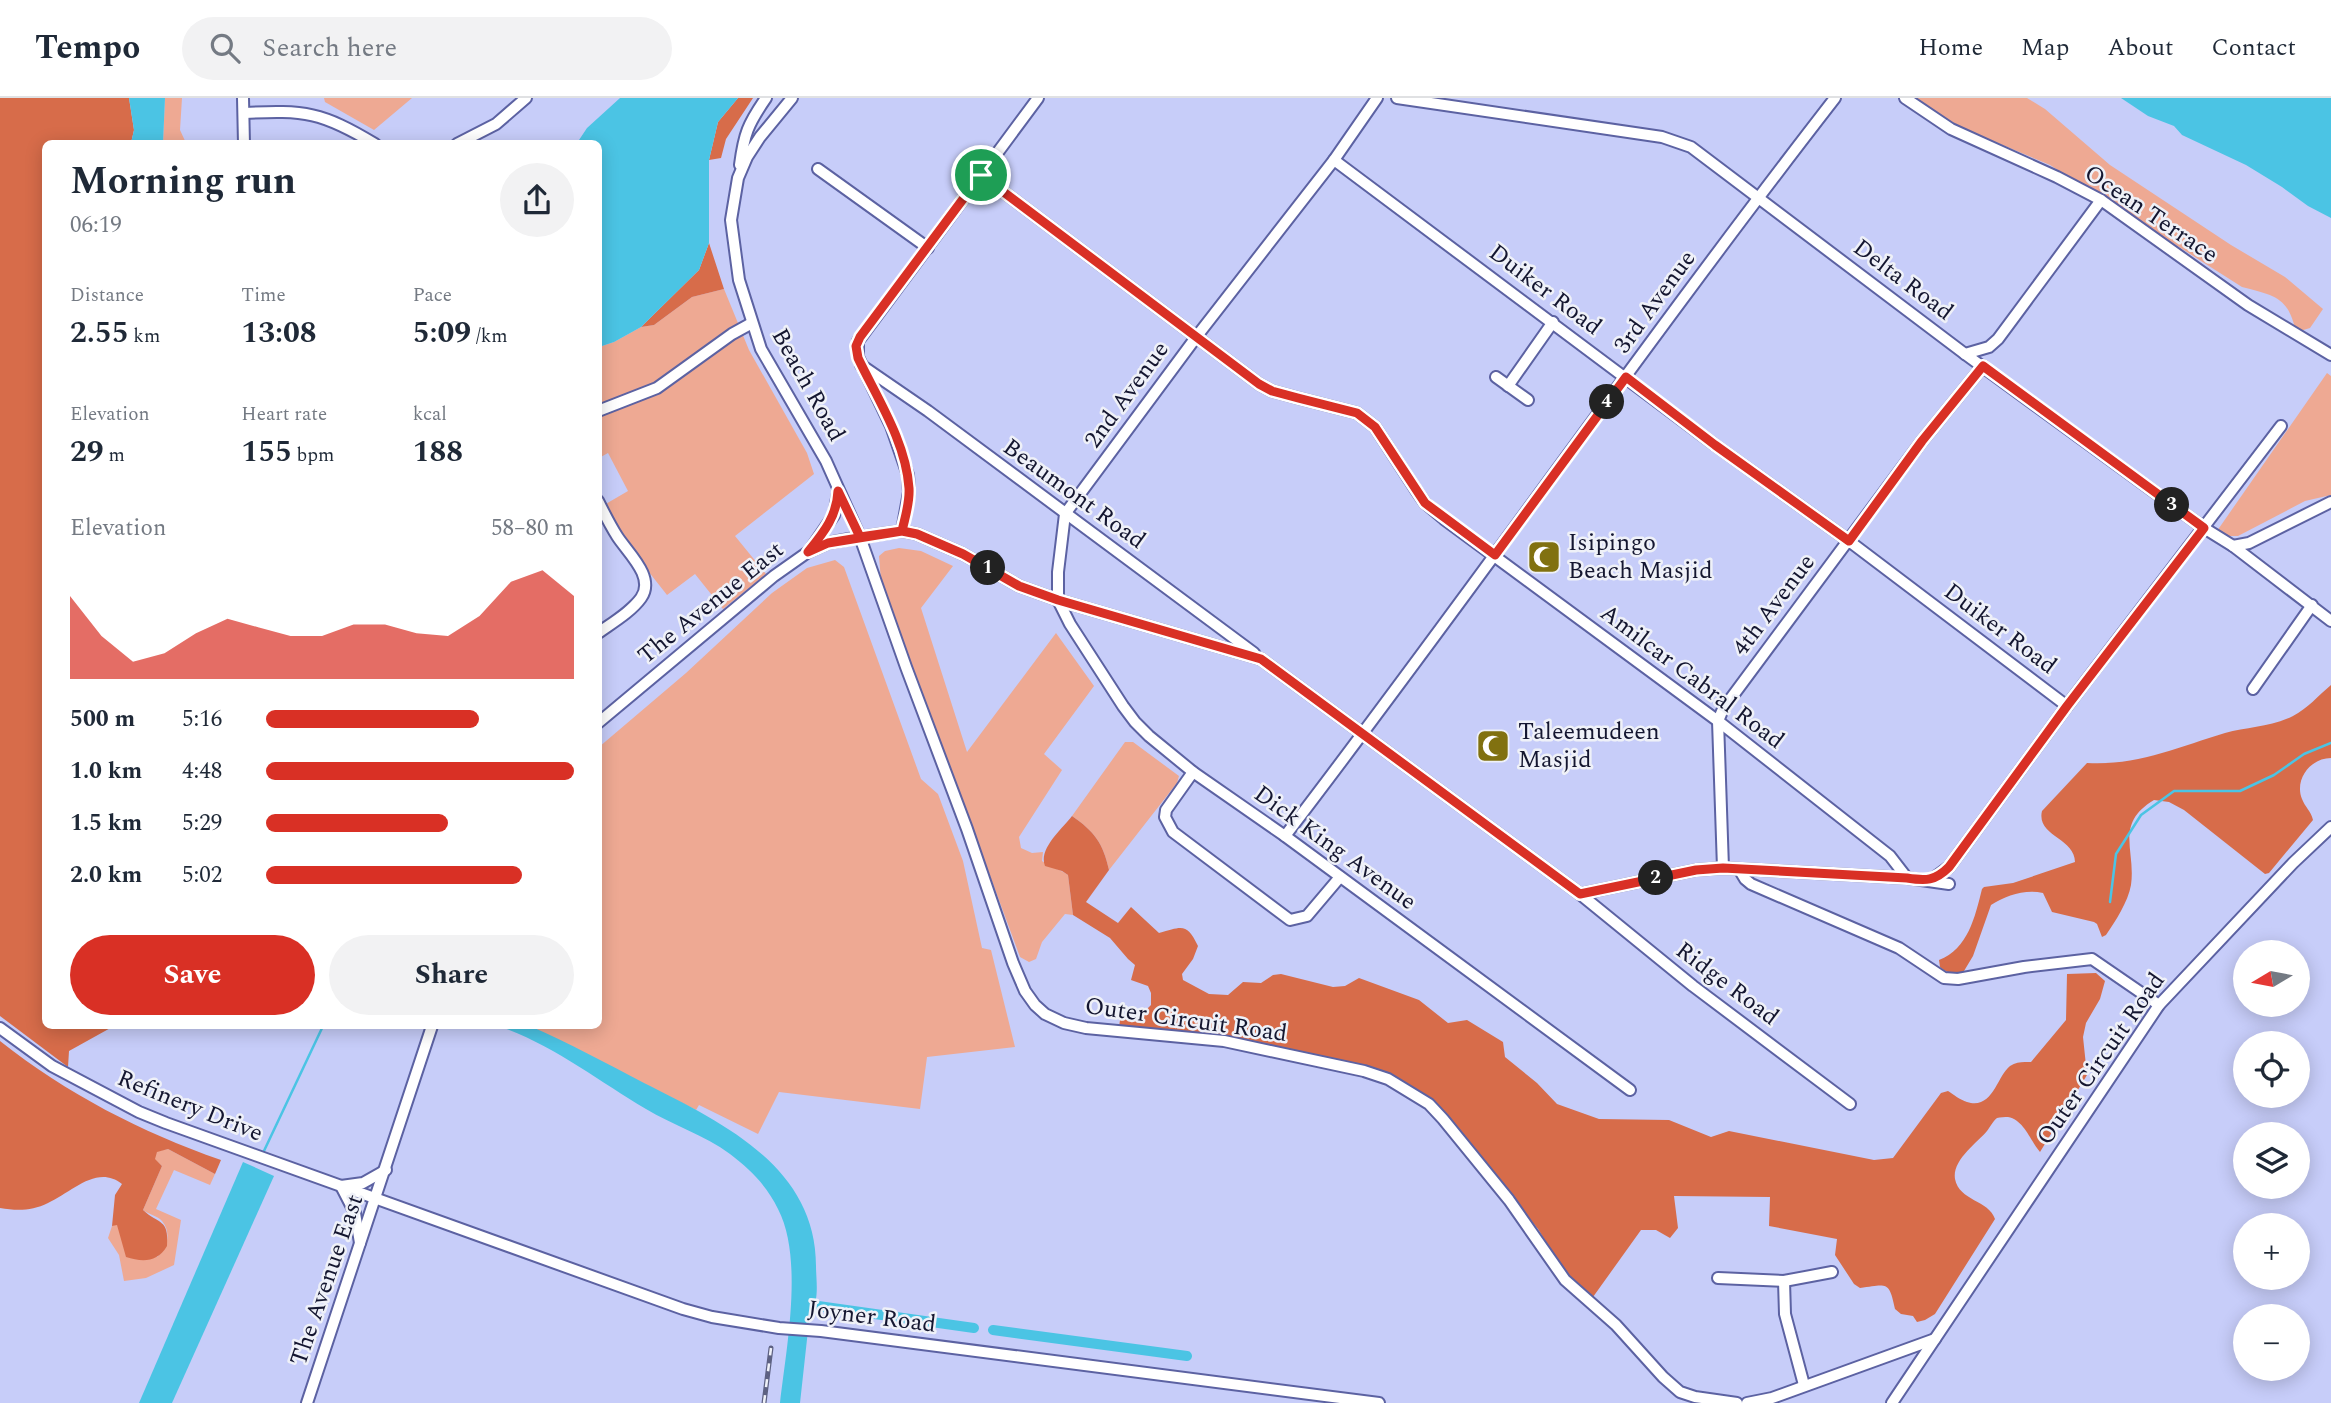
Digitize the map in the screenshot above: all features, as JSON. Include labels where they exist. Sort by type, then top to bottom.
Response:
[{"type":"street","points":[[243,98],[244,140]]},
{"type":"street","points":[[465,140],[496,124],[526,98]]},
{"type":"street","points":[[738,178],[743,138],[766,98]]},
{"type":"street","name":"Beach Road","points":[[792,98],[760,137],[738,178],[731,220],[733,246],[739,280],[761,349],[826,461],[860,537]]},
{"type":"street","points":[[1038,98],[860,337],[856,346],[861,365],[891,426],[908,475],[909,492],[902,531],[934,539],[1016,585],[1058,600],[1261,659]]},
{"type":"street","name":"2nd Avenue","points":[[1058,600],[1058,572],[1065,513],[1197,336],[1334,160],[1377,98]]},
{"type":"street","name":"Delta Road","points":[[1397,98],[1671,139],[1691,147],[1965,354],[2204,528],[2233,546],[2331,621]]},
{"type":"street","name":"3rd Avenue","points":[[1285,836],[1835,98]]},
{"type":"street","name":"Ocean Terrace","points":[[1905,98],[1951,129],[2101,200],[2248,305],[2331,355]]},
{"type":"street","points":[[244,113],[281,111],[314,114],[345,126],[368,140]]},
{"type":"street","name":"Duiker Road","points":[[1334,160],[2067,706]]},
{"type":"street","points":[[818,169],[928,248]]},
{"type":"street","name":"Amilcar Cabral Road","points":[[981,175],[1259,384],[1272,391],[1357,413],[1366,418],[1375,427],[1425,503],[1718,721],[1890,856],[1907,878]]},
{"type":"street","points":[[1965,354],[1989,346],[1998,339],[2101,200]]},
{"type":"street","points":[[1508,386],[1553,322]]},
{"type":"street","points":[[602,409],[657,388],[732,334],[752,323]]},
{"type":"street","name":"Beaumont Road","points":[[861,365],[928,411],[1364,733]]},
{"type":"street","name":"4th Avenue","points":[[1718,721],[1723,709],[1922,441],[1983,366]]},
{"type":"street","points":[[1496,377],[1528,400]]},
{"type":"street","points":[[1930,881],[1949,867],[2067,706],[2281,426]]},
{"type":"street","points":[[808,552],[834,515],[838,491]]},
{"type":"street","points":[[2233,546],[2249,543],[2331,502]]},
{"type":"street","points":[[602,509],[644,576],[645,590],[642,597],[602,630]]},
{"type":"street","name":"The Avenue East","points":[[602,720],[774,576],[808,552],[828,543],[902,531]]},
{"type":"street","name":"Outer Circuit Road","points":[[860,537],[1013,963],[1025,991],[1035,1005],[1045,1014],[1064,1023],[1086,1028],[1224,1041],[1388,1079],[1429,1104],[1443,1119],[1509,1200],[1565,1280],[1616,1325],[1663,1377],[1680,1392],[1737,1403]]},
{"type":"street","name":"Dick King Avenue","points":[[1058,600],[1070,624],[1135,722],[1193,772],[1285,836],[1630,1090]]},
{"type":"street","points":[[2253,689],[2312,605]]},
{"type":"street","points":[[1718,721],[1723,868]]},
{"type":"street","name":"Ridge Road","points":[[1364,733],[1580,894],[1693,986],[1850,1104]]},
{"type":"street","points":[[1193,772],[1166,810],[1167,824],[1173,832],[1290,920],[1307,916],[1339,877]]},
{"type":"street","name":"Outer Circuit Road","points":[[1892,1403],[2159,1005],[2331,827]]},
{"type":"street","points":[[1580,894],[1696,870],[1723,868],[1907,878],[1949,884]]},
{"type":"street","points":[[1739,869],[1751,884],[1899,948],[1944,978],[1958,979],[2092,959],[2159,1005]]},
{"type":"street","name":"Refinery Drive","points":[[0,1028],[51,1066],[139,1112],[376,1199]]},
{"type":"street","name":"The Avenue East","points":[[307,1403],[431,1029]]},
{"type":"street","name":"The Avenue East","points":[[341,1186],[363,1183],[386,1170]]},
{"type":"street","points":[[341,1186],[355,1213],[360,1246]]},
{"type":"street","name":"Joyner Road","points":[[376,1199],[712,1317],[779,1328],[821,1331],[1379,1403]]},
{"type":"street","points":[[1718,1278],[1784,1281],[1832,1272]]},
{"type":"street","points":[[1784,1281],[1784,1314],[1804,1385]]},
{"type":"street","points":[[1747,1403],[1772,1398],[1935,1339]]},
{"type":"shaded area","points":[[0,98],[129,98],[134,130],[132,140],[42,140],[42,1029],[109,1029],[69,1051],[68,1067],[0,1016]]},
{"type":"shaded area","points":[[165,98],[182,98],[180,130],[185,140],[163,140]]},
{"type":"shaded area","points":[[324,98],[412,98],[374,130],[325,102]]},
{"type":"shaded area","points":[[738,98],[753,98],[726,139],[721,158],[709,160],[718,122]]},
{"type":"shaded area","points":[[1913,98],[2027,98],[2045,109],[2110,165],[2231,245],[2285,277],[2323,309],[2310,328],[2300,331],[2295,328],[2287,309],[2276,298],[2242,287],[2050,165],[1962,128]]},
{"type":"shaded area","points":[[709,243],[724,289],[692,297],[654,325],[641,327],[699,270]]},
{"type":"shaded area","points":[[724,289],[749,350],[807,453],[814,474],[735,536],[766,574],[723,609],[695,574],[667,595],[630,548],[604,505],[628,491],[608,453],[602,456],[602,346],[641,327],[654,325],[692,297]]},
{"type":"shaded area","points":[[2327,373],[2331,376],[2331,495],[2305,501],[2238,536],[2226,536],[2217,531]]},
{"type":"shaded area","points":[[899,548],[921,551],[953,566],[921,608],[967,752],[1056,633],[1094,686],[1044,754],[1062,770],[1019,837],[1021,848],[1032,853],[1043,852],[1042,861],[1068,875],[1073,915],[1065,914],[1042,942],[1036,959],[1029,962],[1020,957],[881,581],[879,556],[885,551]]},
{"type":"shaded area","points":[[835,560],[844,567],[921,779],[938,794],[963,861],[982,948],[991,950],[1015,1047],[927,1057],[920,1109],[779,1092],[758,1134],[699,1105],[696,1110],[536,1029],[602,1029],[602,744],[686,673],[772,593],[807,568]]},
{"type":"shaded area","points":[[2331,685],[2331,758],[2311,766],[2300,784],[2302,799],[2313,820],[2269,873],[2265,874],[2184,810],[2169,802],[2154,800],[2134,818],[2130,828],[2131,885],[2124,905],[2106,935],[2102,937],[2094,922],[2052,912],[2043,893],[2022,893],[1991,905],[1973,956],[1964,971],[1951,973],[1940,967],[1939,960],[1957,948],[1969,931],[1984,887],[2013,883],[2075,862],[2069,847],[2045,826],[2042,811],[2087,763],[2140,759],[2225,733],[2285,720],[2308,706]]},
{"type":"shaded area","points":[[1125,742],[1133,742],[1179,776],[1177,783],[1109,870],[1097,839],[1072,816]]},
{"type":"shaded area","points":[[1072,816],[1097,839],[1109,870],[1086,902],[1118,923],[1131,907],[1159,933],[1183,928],[1191,933],[1198,946],[1193,959],[1182,974],[1183,980],[1209,994],[1228,995],[1243,982],[1261,983],[1273,975],[1281,974],[1333,987],[1345,986],[1359,978],[1419,1000],[1448,1023],[1467,1020],[1503,1042],[1505,1057],[1537,1083],[1557,1104],[1599,1119],[1669,1120],[1711,1137],[1729,1131],[1874,1160],[1893,1158],[1941,1093],[1948,1091],[1967,1102],[1983,1101],[1989,1097],[2010,1066],[2031,1062],[2066,1020],[2067,974],[2096,973],[2105,981],[2100,999],[2086,1023],[2083,1037],[2087,1075],[2040,1152],[2018,1122],[2001,1117],[1996,1119],[1957,1165],[1955,1179],[1962,1192],[1987,1208],[1995,1219],[1935,1314],[1925,1320],[1917,1322],[1913,1316],[1901,1314],[1895,1309],[1891,1293],[1886,1286],[1860,1288],[1854,1284],[1835,1255],[1837,1239],[1769,1226],[1770,1197],[1674,1196],[1678,1228],[1670,1238],[1656,1230],[1641,1230],[1593,1297],[1565,1272],[1538,1229],[1442,1111],[1368,1069],[1119,1027],[1120,1020],[1143,1013],[1151,1005],[1151,993],[1148,986],[1131,980],[1135,965],[1110,938],[1073,915],[1068,875],[1045,866],[1048,846]]},
{"type":"shaded area","points":[[0,1041],[78,1095],[162,1137],[221,1160],[215,1174],[168,1149],[157,1152],[155,1159],[162,1166],[143,1210],[165,1226],[167,1246],[159,1256],[149,1260],[126,1257],[117,1225],[112,1226],[115,1195],[122,1184],[113,1179],[94,1178],[36,1208],[0,1208]]},
{"type":"shaded area","points":[[168,1149],[215,1174],[210,1185],[174,1170],[156,1209],[181,1220],[174,1265],[146,1278],[124,1281],[119,1255],[108,1238],[112,1226],[116,1224],[157,1257],[163,1250],[167,1240],[165,1226],[160,1219],[143,1210],[162,1166],[154,1159],[157,1151]]},
{"type":"water","points":[[129,98],[165,98],[163,140],[132,140],[134,130]]},
{"type":"water","points":[[620,98],[738,98],[718,122],[709,160],[709,243],[699,270],[641,327],[602,346],[602,140],[579,140],[587,128]]},
{"type":"water","points":[[2121,98],[2331,98],[2331,218],[2246,165],[2182,135],[2174,126],[2148,116]]},
{"type":"water","points":[[506,1029],[536,1029],[673,1098],[732,1132],[782,1174],[800,1201],[812,1231],[816,1266],[816,1297],[810,1312],[800,1403],[780,1403],[792,1278],[786,1229],[774,1201],[763,1185],[720,1147],[646,1109],[556,1053]]},
{"type":"water","points":[[243,1162],[274,1176],[172,1403],[139,1403]]},
{"type":"waterway","points":[[2110,902],[2116,854],[2141,815],[2174,791],[2240,791],[2274,775],[2304,754],[2331,743]]},
{"type":"waterway","points":[[263,1153],[322,1029]]},
{"type":"waterway","points":[[804,1304],[974,1328]]},
{"type":"waterway","points":[[993,1330],[1187,1356]]},
{"type":"railway","points":[[764,1403],[771,1348]]},
{"type":"place","name":"Isipingo Beach Masjid","points":[[1544,557]]},
{"type":"place","name":"Taleemudeen Masjid","points":[[1493,746]]},
{"type":"route","points":[[981,175],[856,346],[858,358],[899,445],[908,475],[909,492],[902,531],[828,543],[808,552],[834,515],[838,491],[860,537],[902,531],[934,539],[1016,585],[1058,600],[1261,659],[1580,894],[1696,870],[1723,868],[1930,881],[1937,877],[1949,867],[2067,706],[2204,528],[1983,366],[1922,441],[1849,541],[1626,377],[1495,555],[1425,503],[1375,427],[1366,418],[1357,413],[1272,391],[1259,384],[981,175]]}]
